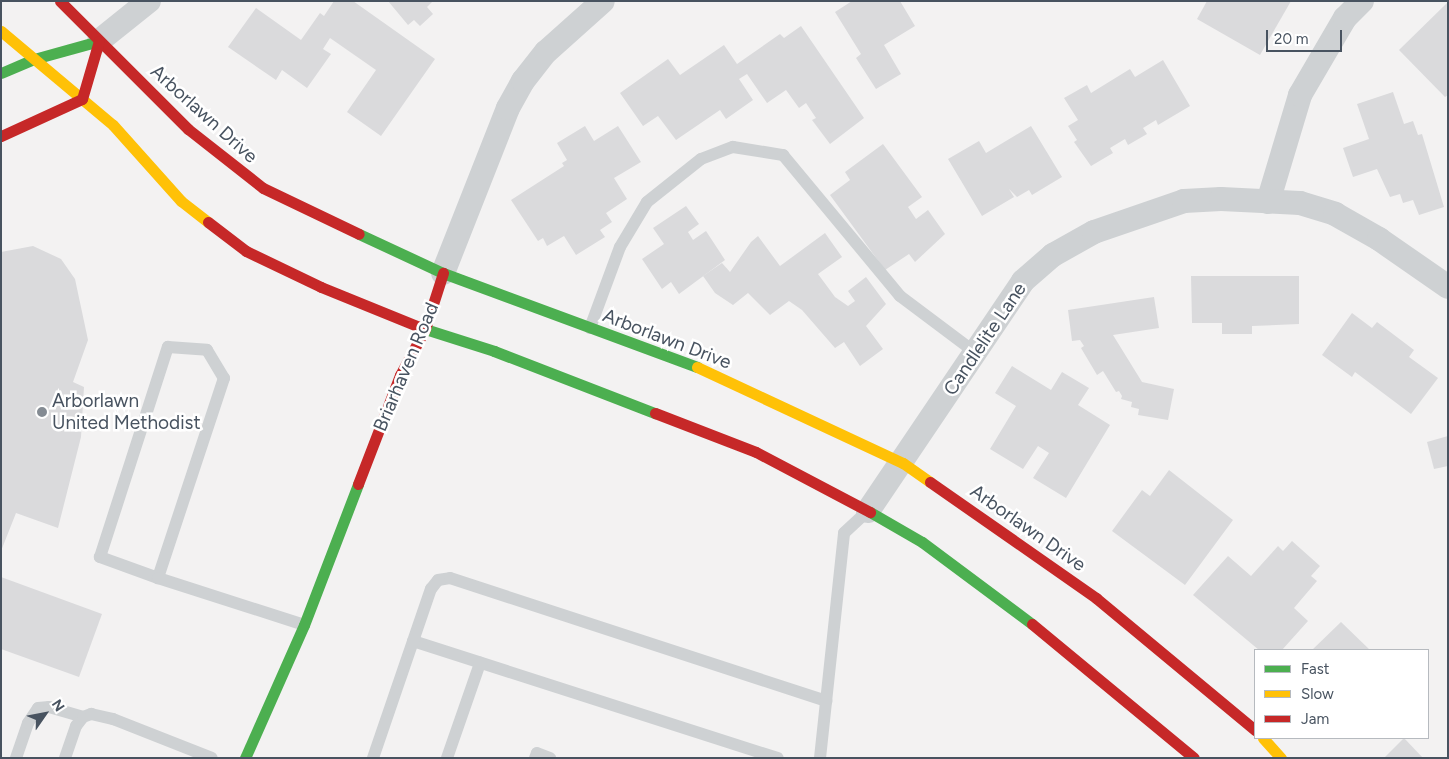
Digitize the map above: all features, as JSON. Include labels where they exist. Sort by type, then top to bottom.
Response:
[{"type":"main road","name":"Arborlawn Drive","points":[[60,1],[188,129],[263,188],[443,273],[698,368],[903,463],[1096,598],[1254,729]]},
{"type":"main road","points":[[1,31],[113,125],[181,201],[246,250],[321,287],[425,329],[494,351],[756,452],[868,511],[922,542],[1056,642],[1194,758]]},
{"type":"main road","points":[[1,73],[34,59],[99,42]]},
{"type":"main road","points":[[1,136],[82,99],[99,42]]},
{"type":"main road","name":"Briarhaven Road","points":[[245,758],[304,625],[400,375],[425,329],[443,273]]},
{"type":"main road","points":[[1264,739],[1281,758]]},
{"type":"street","points":[[99,42],[149,1]]},
{"type":"street","name":"Briarhaven Road","points":[[443,273],[508,108],[523,81],[546,52],[603,1]]},
{"type":"street","points":[[1268,202],[1300,95],[1345,18],[1362,1]]},
{"type":"street","name":"Candlelite Lane","points":[[868,511],[903,463],[1023,280],[1053,255],[1094,232],[1184,201],[1221,199],[1300,203],[1335,214],[1379,239],[1448,286]]},
{"type":"lane","points":[[590,328],[620,247],[647,202],[701,158],[733,147],[783,155],[900,296],[976,353]]},
{"type":"lane","points":[[158,578],[224,378],[207,350],[168,347],[100,557],[158,578],[304,625]]},
{"type":"lane","points":[[820,758],[844,533],[868,511]]},
{"type":"lane","points":[[373,758],[431,589],[438,580],[450,578],[826,701]]},
{"type":"lane","points":[[413,641],[778,758]]},
{"type":"lane","points":[[448,758],[480,663]]},
{"type":"lane","points":[[16,758],[28,723],[38,708],[49,707],[83,716],[91,714],[113,719],[212,758]]},
{"type":"lane","points":[[66,758],[76,726],[83,716]]},
{"type":"lane","points":[[536,758],[537,753],[550,758]]},
{"type":"building","points":[[334,1],[353,1],[435,59],[381,136],[347,112],[376,70],[330,38],[323,49],[331,54],[307,88],[282,70],[276,80],[228,47],[256,8],[301,40],[320,13],[324,16]]},
{"type":"building","points":[[388,1],[433,1],[427,7],[433,14],[420,26],[414,20],[408,25]]},
{"type":"building","points":[[852,1],[900,1],[915,26],[884,45],[901,74],[876,89],[856,58],[861,54],[835,12]]},
{"type":"building","points":[[1207,1],[1291,1],[1260,55],[1197,19]]},
{"type":"building","points":[[1448,2],[1448,95],[1445,97],[1399,50]]},
{"type":"building","points":[[801,26],[864,118],[830,144],[812,120],[816,118],[806,103],[799,108],[786,90],[767,103],[747,74],[739,79],[753,100],[726,119],[720,110],[676,140],[658,116],[643,126],[620,93],[668,59],[680,75],[724,45],[737,64],[780,34],[784,38]]},
{"type":"building","points":[[1163,60],[1190,106],[1158,125],[1156,120],[1143,128],[1147,134],[1128,145],[1125,139],[1110,148],[1113,153],[1091,166],[1074,142],[1077,140],[1068,126],[1078,120],[1064,98],[1087,85],[1091,93],[1130,69],[1135,77]]},
{"type":"building","points":[[1393,92],[1404,124],[1413,121],[1418,135],[1422,134],[1444,207],[1419,215],[1413,200],[1403,203],[1400,194],[1390,197],[1377,169],[1353,177],[1343,148],[1369,139],[1357,104]]},
{"type":"building","points":[[585,126],[594,141],[618,126],[641,162],[614,178],[627,199],[606,213],[612,222],[600,230],[605,237],[576,255],[564,236],[547,246],[543,238],[538,241],[511,200],[564,166],[562,163],[567,160],[557,143]]},
{"type":"building","points":[[1031,126],[1062,177],[1032,195],[1029,190],[1017,197],[1009,189],[1014,197],[982,216],[948,159],[979,141],[986,153]]},
{"type":"building","points":[[883,144],[922,197],[908,207],[916,219],[928,210],[945,234],[915,262],[909,254],[885,270],[830,195],[850,180],[845,172]]},
{"type":"building","points":[[686,206],[699,224],[688,232],[693,240],[706,231],[725,260],[679,294],[671,282],[662,289],[642,259],[664,244],[653,228]]},
{"type":"building","points":[[825,233],[842,257],[818,274],[835,297],[848,306],[855,301],[848,291],[866,277],[886,304],[866,326],[883,349],[860,366],[844,342],[835,348],[802,310],[789,301],[770,315],[748,293],[733,305],[715,293],[703,276],[722,263],[730,272],[751,242],[758,236],[780,266]]},
{"type":"building","name":"Arborlawn United Methodist","points":[[33,246],[61,259],[75,279],[88,340],[73,382],[84,387],[81,437],[58,528],[16,513],[1,551],[1,252]]},
{"type":"building","points":[[1191,276],[1299,276],[1299,324],[1252,326],[1252,334],[1222,334],[1222,323],[1192,323]]},
{"type":"building","points":[[1154,297],[1159,328],[1113,335],[1142,382],[1174,389],[1168,420],[1138,415],[1139,409],[1131,407],[1132,402],[1121,399],[1122,396],[1119,391],[1116,392],[1103,371],[1097,375],[1081,348],[1084,346],[1080,340],[1072,341],[1068,310]]},
{"type":"building","points":[[1352,313],[1372,328],[1377,322],[1414,350],[1409,357],[1438,378],[1411,414],[1355,372],[1352,377],[1322,355]]},
{"type":"building","points":[[1012,366],[1051,390],[1062,372],[1089,388],[1078,405],[1110,425],[1066,498],[1033,478],[1049,453],[1038,446],[1023,469],[990,449],[1016,406],[995,393]]},
{"type":"building","points":[[1448,436],[1448,466],[1434,469],[1427,442]]},
{"type":"building","points":[[1169,470],[1233,520],[1185,585],[1112,531],[1142,490],[1150,496]]},
{"type":"building","points":[[1292,541],[1320,566],[1311,576],[1317,581],[1294,608],[1308,621],[1283,649],[1258,649],[1193,595],[1228,556],[1251,576],[1278,546],[1283,551]]},
{"type":"building","points":[[1,577],[102,614],[79,677],[1,649]]},
{"type":"building","points":[[1341,622],[1369,649],[1313,649]]},
{"type":"building","points":[[1405,739],[1423,758],[1384,758]]},
{"type":"traffic: fast","points":[[1,73],[34,59],[99,41]]},
{"type":"traffic: fast","points":[[359,234],[443,273],[697,367]]},
{"type":"traffic: fast","points":[[422,328],[494,351],[655,413]]},
{"type":"traffic: fast","points":[[245,758],[304,625],[358,484]]},
{"type":"traffic: fast","points":[[870,512],[922,542],[1032,624]]},
{"type":"traffic: slow","points":[[1,31],[113,125],[181,201],[208,222]]},
{"type":"traffic: slow","points":[[697,367],[903,463],[930,482]]},
{"type":"traffic: slow","points":[[1264,739],[1281,758]]},
{"type":"traffic: jam","points":[[60,1],[188,129],[263,188],[359,234]]},
{"type":"traffic: jam","points":[[1,136],[82,99],[99,41]]},
{"type":"traffic: jam","points":[[208,222],[246,251],[321,287],[422,328]]},
{"type":"traffic: jam","points":[[358,484],[400,375],[425,329],[443,273]]},
{"type":"traffic: jam","points":[[655,413],[756,452],[870,512]]},
{"type":"traffic: jam","points":[[930,482],[1096,598],[1254,729]]},
{"type":"traffic: jam","points":[[1032,624],[1194,758]]},
{"type":"place","name":"Arborlawn United Methodist","points":[[42,412]]}]
